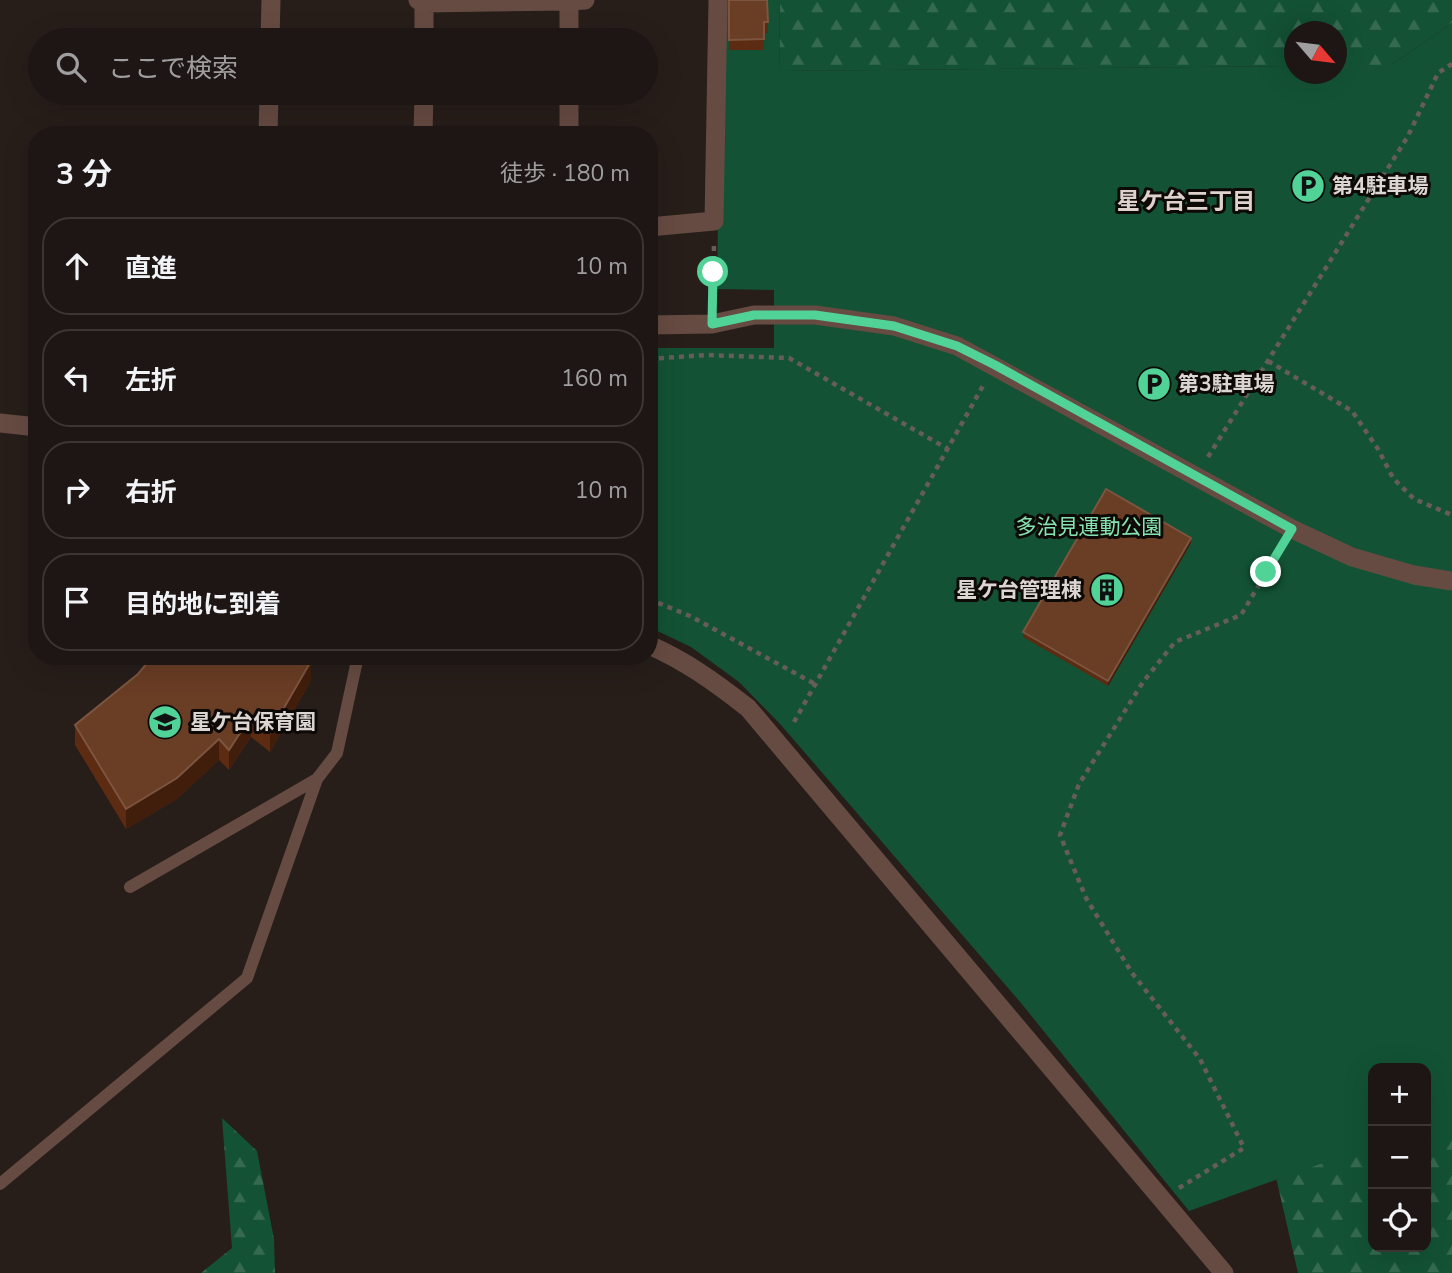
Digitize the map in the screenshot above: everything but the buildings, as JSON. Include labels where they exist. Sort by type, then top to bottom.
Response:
[{"type":"street","points":[[270,28],[271,0]]},
{"type":"street","points":[[658,227],[714,221],[718,0]]},
{"type":"street","points":[[423,28],[421,2],[577,1],[571,28]]},
{"type":"street","points":[[268,126],[269,105]]},
{"type":"street","points":[[424,105],[424,126]]},
{"type":"street","points":[[569,105],[569,126]]},
{"type":"street","points":[[658,325],[712,324],[754,315],[815,315],[894,326],[957,346],[1292,529],[1352,557],[1414,575],[1452,581]]},
{"type":"street","points":[[0,423],[28,426]]},
{"type":"street","points":[[658,649],[709,677],[748,708],[1224,1273]]},
{"type":"lane","points":[[0,1184],[247,978],[317,779],[337,753],[356,665]]},
{"type":"lane","points":[[131,887],[317,779]]},
{"type":"path","points":[[1196,476],[1408,136],[1438,73],[1452,64]]},
{"type":"path","points":[[712,324],[714,221]]},
{"type":"path","points":[[658,358],[706,355],[789,358],[948,449]]},
{"type":"path","points":[[1268,361],[1352,411],[1378,449],[1393,478],[1414,499],[1452,515]]},
{"type":"path","points":[[794,722],[995,365]]},
{"type":"path","points":[[1161,1198],[1244,1148],[1200,1059],[1132,973],[1086,898],[1060,835],[1079,784],[1143,682],[1175,642],[1241,615],[1292,529]]},
{"type":"path","points":[[658,603],[690,616],[816,684]]},
{"type":"green space","name":"多治見運動公園","points":[[721,0],[780,0],[779,71],[1284,66],[1284,84],[1347,84],[1347,65],[1391,65],[1452,23],[1452,1138],[1431,1141],[1431,1063],[1368,1063],[1368,1151],[1351,1153],[1189,1211],[1021,1003],[781,725],[739,682],[691,647],[658,631],[658,348],[774,348],[774,290],[717,289]]},
{"type":"green space","points":[[780,0],[1452,0],[1452,23],[1391,65],[1347,65],[1347,21],[1284,21],[1284,66],[779,71]]},
{"type":"green space","points":[[1452,928],[1452,1273],[1298,1273],[1272,1160]]},
{"type":"green space","points":[[222,1118],[257,1151],[274,1239],[275,1273],[201,1273],[232,1248]]},
{"type":"place","name":"第4駐車場","points":[[1308,186]]},
{"type":"place","name":"第3駐車場","points":[[1154,384]]},
{"type":"place","name":"星ケ台管理棟","points":[[1107,590]]},
{"type":"place","name":"星ケ台保育園","points":[[165,722]]},
{"type":"district","name":"星ケ台三丁目","points":[[1186,201]]},
{"type":"route","points":[[713,272],[712,324],[754,315],[815,315],[894,326],[957,346],[995,365],[1292,529],[1266,572]]}]
